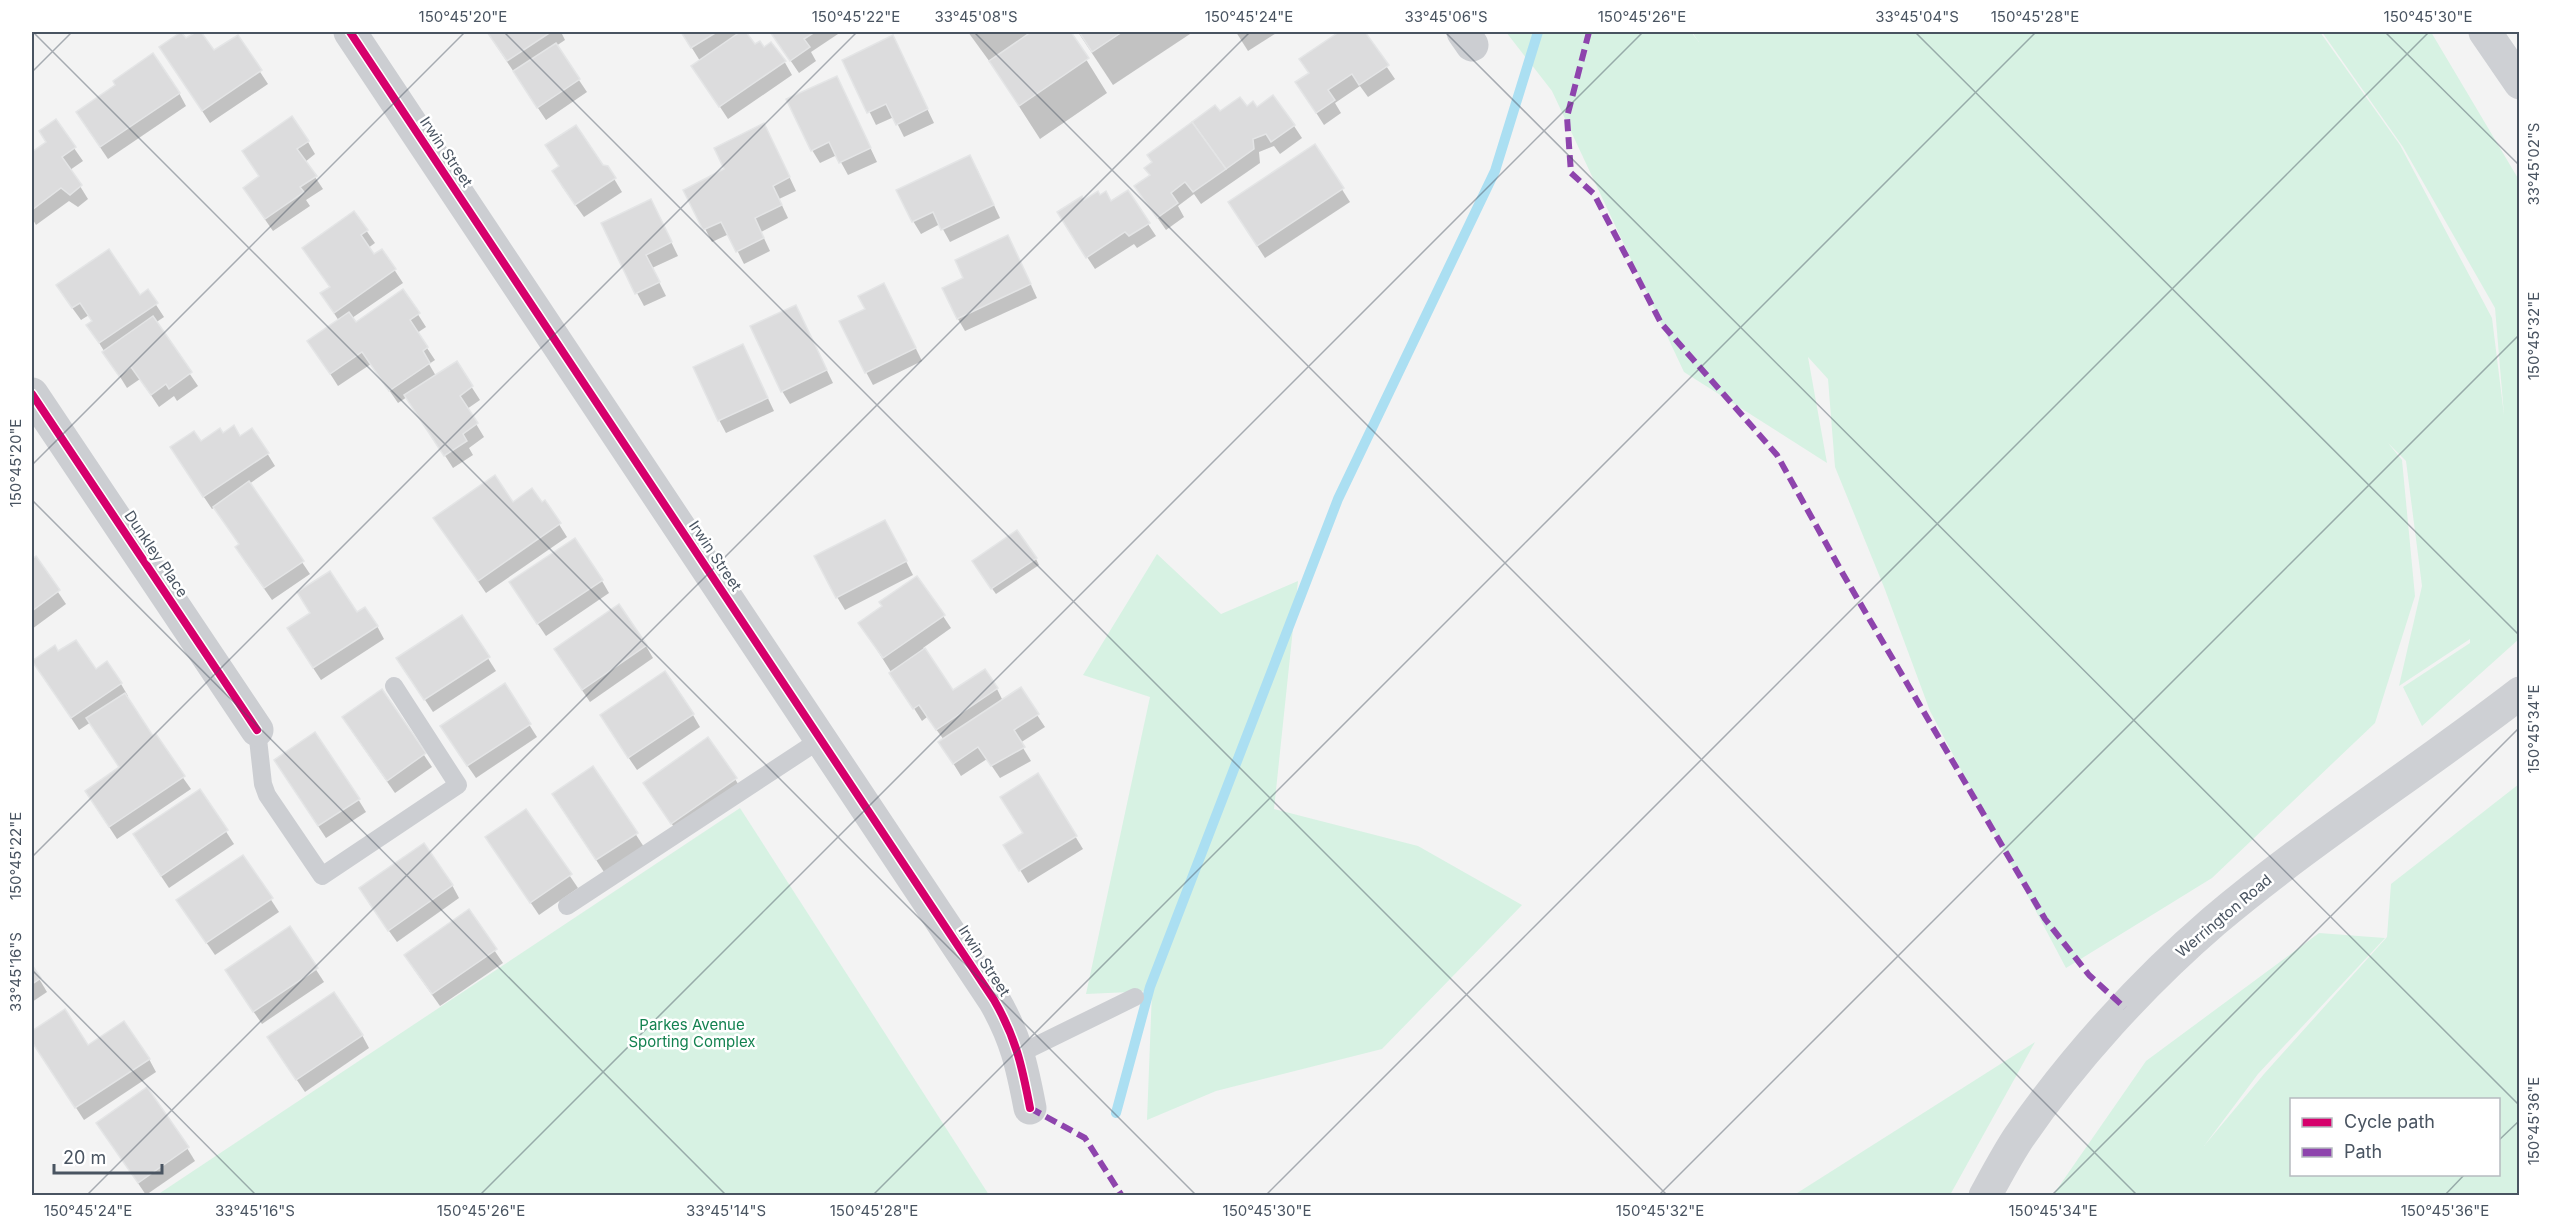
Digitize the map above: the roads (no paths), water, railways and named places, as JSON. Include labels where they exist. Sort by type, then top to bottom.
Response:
[{"type":"main road","points":[[2485,32],[2520,83]]},
{"type":"main road","name":"Werrington Road","points":[[1985,1196],[2018,1138],[2057,1084],[2101,1033],[2176,956],[2262,882],[2520,693]]},
{"type":"street","name":"Irwin Street","points":[[350,32],[994,1000],[1009,1026],[1019,1053],[1030,1108]]},
{"type":"street","name":"Dunkley Place","points":[[32,394],[257,730]]},
{"type":"lane","points":[[257,730],[263,784],[267,795],[322,876],[458,785],[394,686]]},
{"type":"lane","points":[[567,906],[821,739]]},
{"type":"lane","points":[[1019,1053],[1135,997]]},
{"type":"waterway","points":[[1116,1113],[1150,987],[1338,499],[1495,171],[1538,32]]},
{"type":"park label","name":"Parkes Avenue Sporting Complex","points":[[692,1034]]}]
